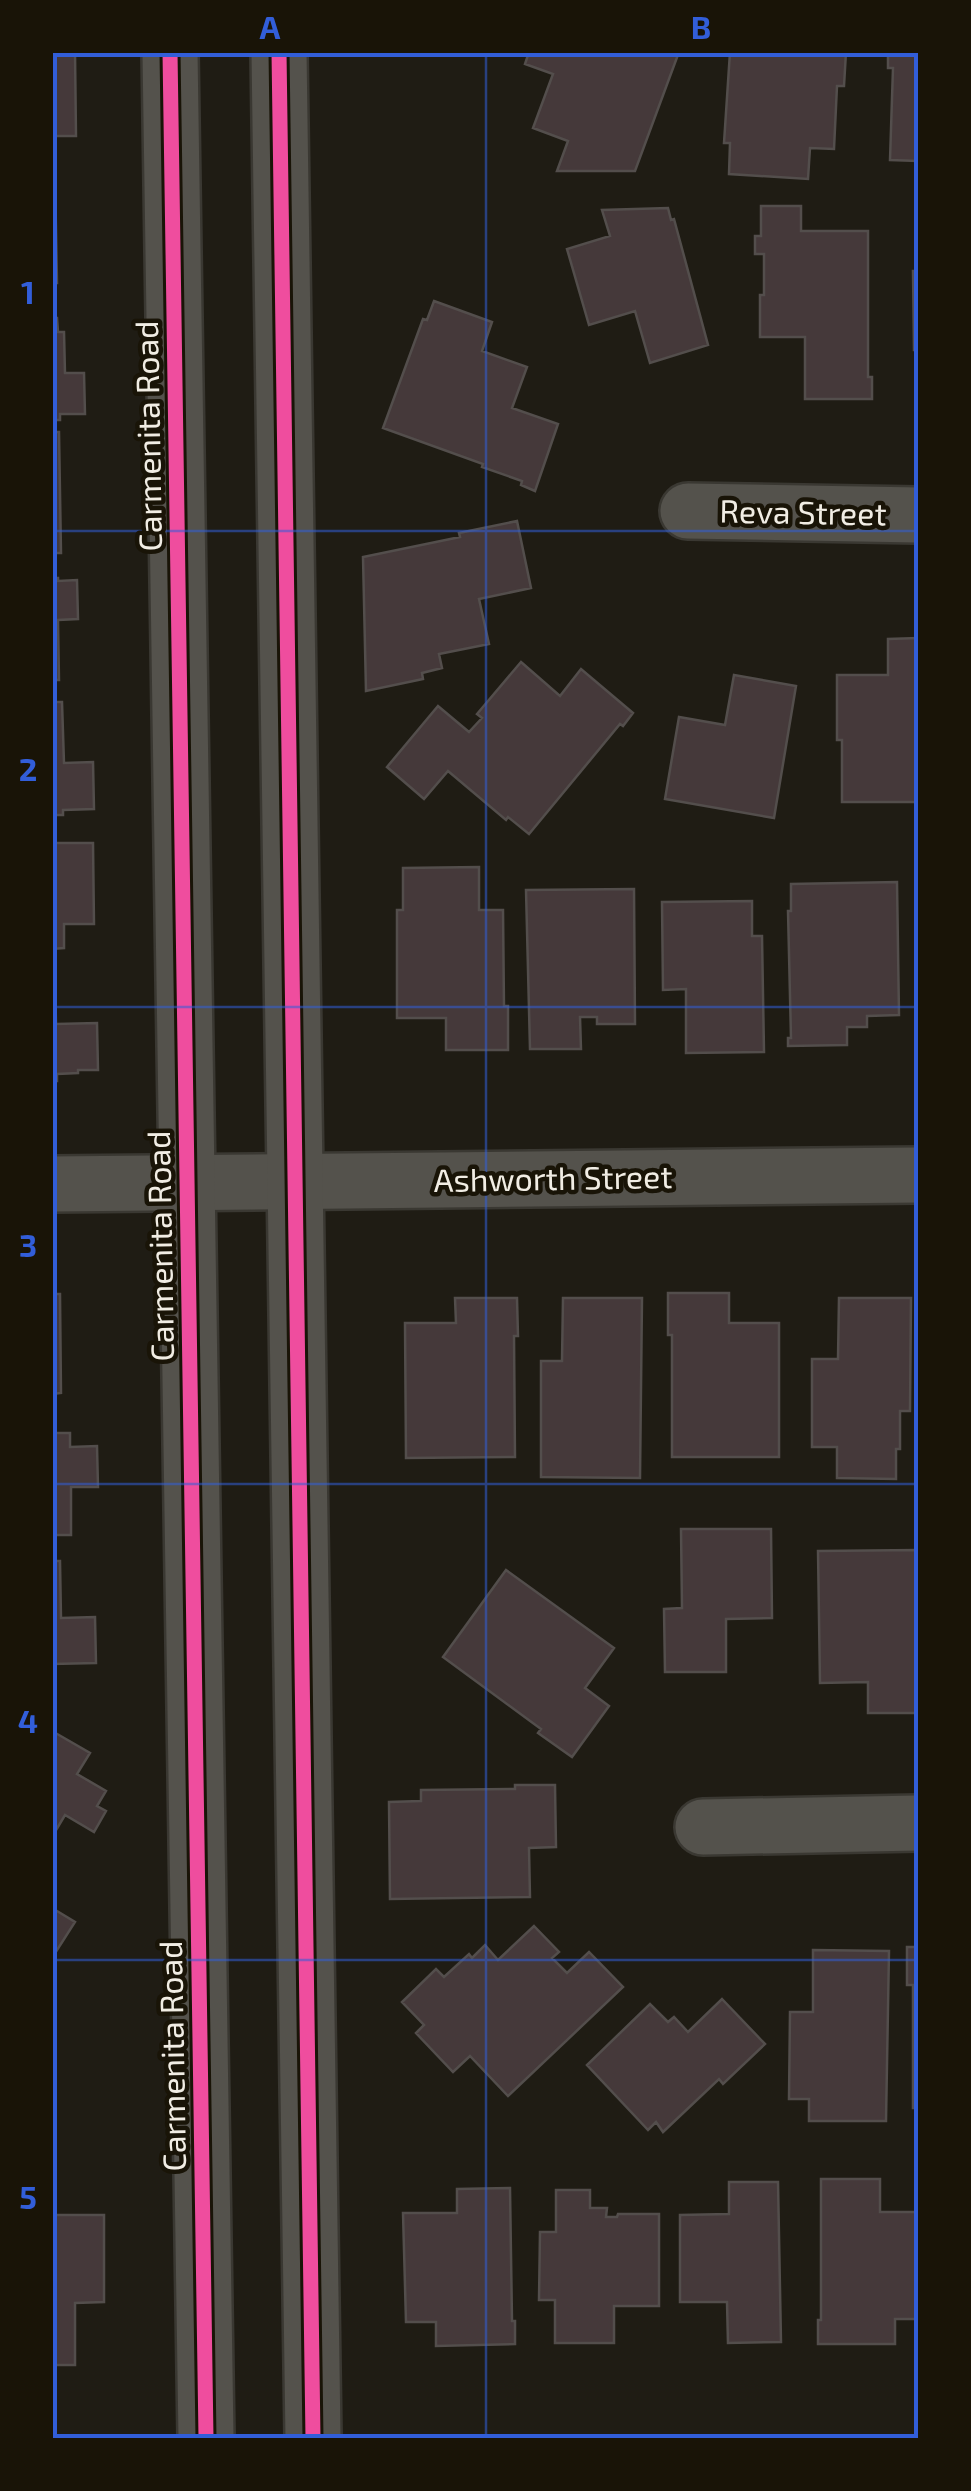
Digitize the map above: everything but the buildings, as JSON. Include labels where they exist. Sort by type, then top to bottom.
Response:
[{"type":"main road","name":"Carmenita Road","points":[[170,52],[206,2438]]},
{"type":"main road","points":[[279,52],[312,2438]]},
{"type":"main road","name":"Reva Street","points":[[688,511],[918,515]]},
{"type":"main road","name":"Ashworth Street","points":[[52,1184],[918,1175]]},
{"type":"main road","points":[[703,1827],[918,1824]]},
{"type":"cycle path","points":[[170,52],[206,2438]]},
{"type":"cycle path","points":[[279,52],[313,2438]]}]
